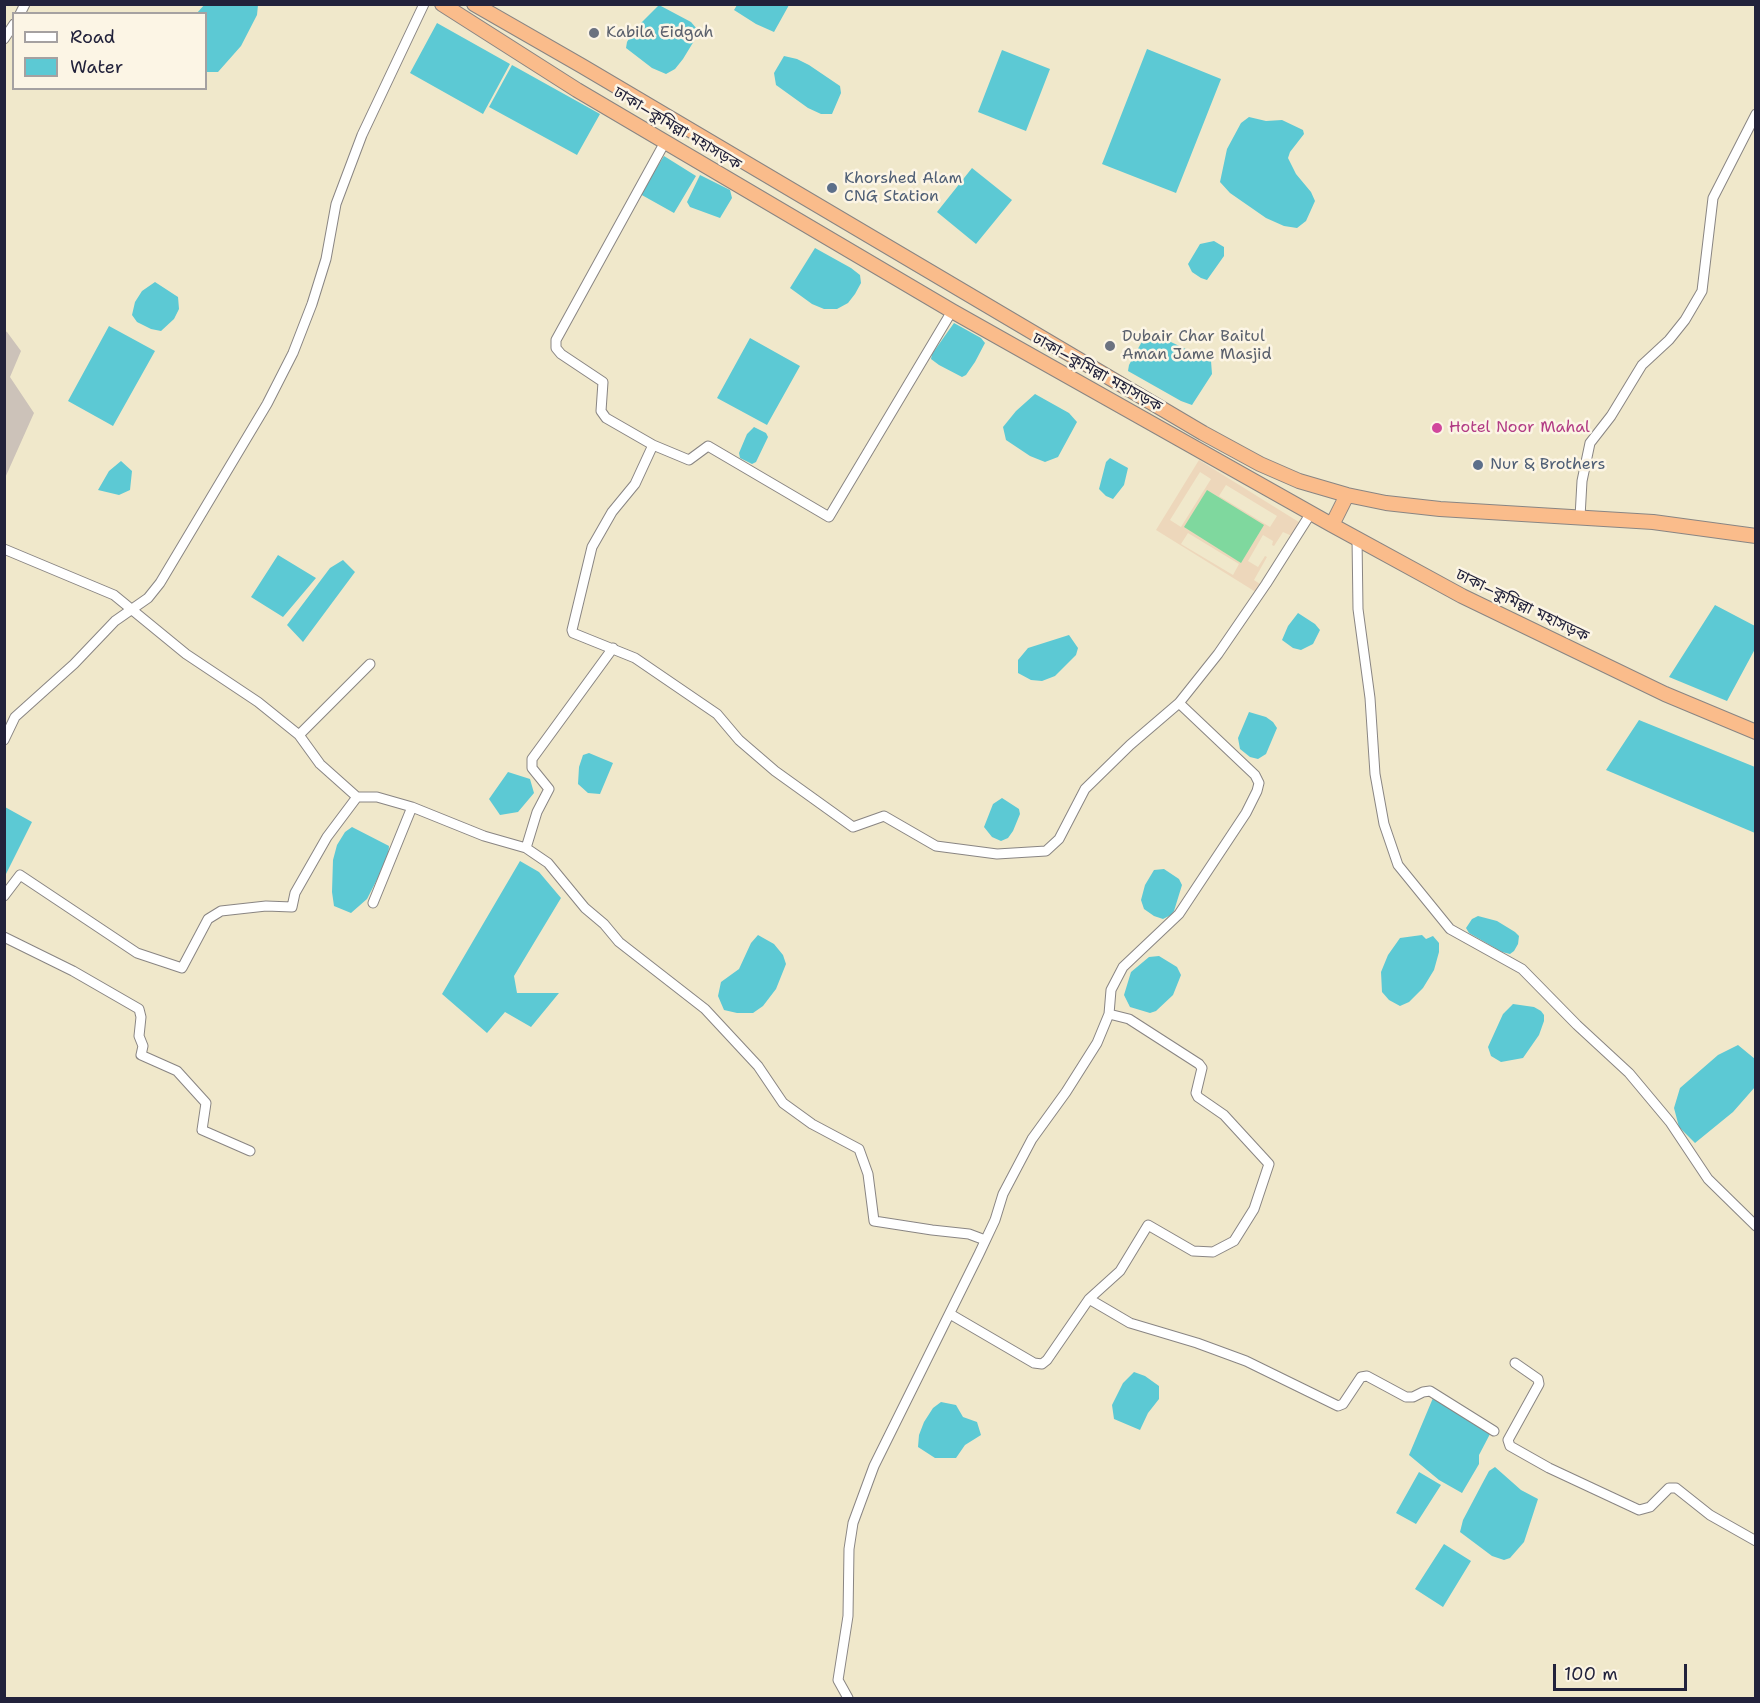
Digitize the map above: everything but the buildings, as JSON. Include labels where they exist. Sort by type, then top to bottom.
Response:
[{"type":"highway","name":"ঢাকা–কুমিল্লা মহাসড়ক","points":[[442,4],[665,142],[952,311],[1332,525],[1473,601],[1665,693],[1755,732]]},
{"type":"highway","name":"ঢাকা–কুমিল্লা মহাসড়ক","points":[[474,4],[1203,433],[1260,464],[1320,488],[1386,503],[1440,509],[1653,522],[1755,537]]},
{"type":"highway","points":[[1311,513],[1320,488]]},
{"type":"highway","points":[[1332,525],[1347,495]]},
{"type":"street","points":[[4,740],[15,717],[74,664],[115,621],[148,598],[160,583],[267,404],[293,353],[312,304],[326,259],[336,204],[362,135],[424,4]]},
{"type":"street","points":[[1580,517],[1582,481],[1590,443],[1611,416],[1642,365],[1685,320],[1702,291],[1713,198],[1755,114]]},
{"type":"street","points":[[665,142],[556,340],[555,348],[603,382],[601,411],[603,415],[653,445],[689,460],[708,446],[830,517],[952,311]]},
{"type":"street","points":[[653,445],[635,484],[612,512],[592,547],[572,630],[576,635],[635,658],[717,714],[738,740],[775,771],[853,827],[884,816],[936,846],[997,854],[1046,851],[1059,839],[1085,789],[1130,745],[1179,703],[1218,654],[1311,513]]},
{"type":"street","points":[[1357,538],[1358,609],[1370,698],[1376,774],[1384,824],[1398,865],[1450,929],[1522,969],[1577,1025],[1629,1073],[1670,1122],[1707,1179],[1755,1226]]},
{"type":"street","points":[[4,549],[114,595],[186,654],[258,702],[299,735],[320,764],[357,797],[377,797],[412,807],[484,836],[526,848],[548,863],[585,908],[604,924],[619,942],[705,1009],[758,1066],[783,1103],[812,1124],[858,1149],[868,1174],[874,1221],[969,1234],[985,1240]]},
{"type":"street","points":[[526,848],[537,812],[549,789],[532,768],[532,759],[613,648]]},
{"type":"street","points":[[299,735],[370,664]]},
{"type":"street","points":[[849,1698],[838,1680],[848,1616],[849,1549],[853,1523],[874,1467],[995,1220],[1003,1194],[1032,1139],[1066,1092],[1097,1043],[1109,1014],[1111,990],[1123,967],[1179,915],[1246,813],[1259,783],[1255,775],[1219,739],[1196,721],[1179,703]]},
{"type":"street","points":[[4,896],[20,875],[137,953],[182,968],[208,919],[221,910],[266,906],[292,907],[295,893],[327,837],[357,797]]},
{"type":"street","points":[[373,903],[412,807]]},
{"type":"street","points":[[4,937],[74,971],[139,1009],[141,1017],[139,1036],[143,1046],[141,1054],[177,1071],[206,1103],[202,1130],[250,1151]]},
{"type":"street","points":[[950,1314],[1034,1363],[1042,1364],[1089,1299],[1120,1271],[1148,1225],[1193,1251],[1213,1252],[1234,1241],[1254,1209],[1269,1164],[1224,1115],[1198,1097],[1196,1093],[1202,1068],[1129,1019],[1109,1014]]},
{"type":"street","points":[[1089,1299],[1130,1323],[1197,1343],[1246,1361],[1338,1406],[1343,1404],[1361,1377],[1367,1376],[1406,1397],[1430,1391],[1494,1431]]},
{"type":"street","points":[[1515,1363],[1538,1379],[1539,1384],[1508,1440],[1510,1446],[1549,1468],[1639,1510],[1650,1507],[1669,1488],[1676,1488],[1710,1515],[1755,1541]]},
{"type":"shaded area","points":[[5,331],[21,351],[10,377],[34,413],[5,478]]},
{"type":"shaded area","points":[[1199,460],[1302,524],[1259,594],[1156,530]],"holes":[[[1200,472],[1211,479],[1181,527],[1170,520]],[[1226,485],[1277,516],[1270,527],[1219,496]],[[1283,532],[1292,536],[1263,586],[1254,580],[1267,557],[1265,556],[1258,567],[1248,561],[1263,535],[1273,541],[1274,546]],[[1188,533],[1239,564],[1233,575],[1181,544]]]},
{"type":"green space","points":[[1207,490],[1264,525],[1241,563],[1184,527]]},
{"type":"water","points":[[205,4],[258,5],[257,15],[241,46],[218,72],[207,72],[207,12],[198,12]]},
{"type":"water","points":[[737,4],[789,5],[774,32],[734,10]]},
{"type":"water","points":[[659,5],[691,22],[697,29],[697,36],[683,59],[675,69],[666,74],[652,68],[626,48],[634,30]]},
{"type":"water","points":[[437,23],[510,64],[483,114],[410,73]]},
{"type":"water","points":[[1147,49],[1221,79],[1176,193],[1102,164]]},
{"type":"water","points":[[1002,50],[1050,69],[1026,131],[978,112]]},
{"type":"water","points":[[784,56],[809,65],[840,86],[841,93],[832,114],[821,114],[808,108],[776,85],[774,73]]},
{"type":"water","points":[[512,65],[600,114],[577,155],[489,107]]},
{"type":"water","points":[[1249,117],[1266,121],[1282,120],[1303,130],[1304,134],[1288,158],[1315,201],[1306,221],[1297,228],[1284,226],[1266,218],[1230,193],[1220,182],[1227,149],[1241,123]]},
{"type":"water","points":[[664,156],[696,176],[674,213],[640,194]]},
{"type":"water","points":[[972,168],[1012,200],[976,244],[937,212]]},
{"type":"water","points":[[700,175],[730,190],[732,198],[720,218],[690,207],[687,202]]},
{"type":"water","points":[[1214,241],[1224,247],[1224,256],[1207,280],[1192,272],[1188,264],[1200,244]]},
{"type":"water","points":[[815,248],[860,275],[861,283],[855,294],[848,303],[837,309],[824,309],[812,304],[790,288]]},
{"type":"water","points":[[155,282],[178,297],[179,309],[174,319],[161,331],[137,322],[132,315],[135,302],[142,291]]},
{"type":"water","points":[[954,323],[981,338],[985,343],[975,362],[962,377],[931,359],[932,354]]},
{"type":"water","points":[[109,326],[155,351],[113,426],[68,401]]},
{"type":"water","points":[[1154,334],[1211,361],[1212,374],[1192,405],[1128,371],[1145,336]]},
{"type":"water","points":[[750,338],[800,366],[767,425],[717,398]]},
{"type":"water","points":[[1035,394],[1069,413],[1077,422],[1058,457],[1045,462],[1030,456],[1006,440],[1003,427],[1016,411]]},
{"type":"water","points":[[754,427],[766,433],[768,437],[756,462],[752,464],[740,458],[739,453],[747,434]]},
{"type":"water","points":[[1110,458],[1128,468],[1124,485],[1113,499],[1099,489],[1106,462]]},
{"type":"water","points":[[121,461],[132,471],[130,490],[119,495],[98,490],[109,471]]},
{"type":"water","points":[[278,555],[316,578],[283,617],[251,597]]},
{"type":"water","points":[[343,560],[355,572],[303,642],[287,625],[330,568]]},
{"type":"water","points":[[1715,605],[1755,626],[1755,649],[1727,701],[1669,677]]},
{"type":"water","points":[[1298,613],[1320,630],[1313,644],[1301,650],[1293,648],[1282,640],[1288,626]]},
{"type":"water","points":[[1069,635],[1078,648],[1076,655],[1055,676],[1042,681],[1031,680],[1018,673],[1018,660],[1028,648]]},
{"type":"water","points":[[1249,712],[1266,717],[1277,728],[1266,754],[1258,759],[1250,757],[1240,749],[1238,738]]},
{"type":"water","points":[[1639,720],[1755,767],[1755,833],[1606,770]]},
{"type":"water","points":[[589,753],[613,763],[600,794],[588,793],[578,784],[579,767],[583,755]]},
{"type":"water","points":[[508,772],[530,779],[534,793],[518,812],[500,815],[489,799]]},
{"type":"water","points":[[1002,798],[1019,809],[1020,814],[1013,831],[1008,838],[1001,841],[992,837],[984,827],[993,804]]},
{"type":"water","points":[[5,807],[32,822],[5,876]]},
{"type":"water","points":[[352,827],[389,846],[388,858],[367,899],[351,913],[334,906],[332,892],[333,860],[337,845],[345,832]]},
{"type":"water","points":[[520,861],[539,872],[561,898],[514,976],[517,993],[559,993],[531,1027],[505,1012],[487,1033],[442,994]]},
{"type":"water","points":[[1164,869],[1179,879],[1182,885],[1174,911],[1163,919],[1144,909],[1141,900],[1145,885],[1154,870]]},
{"type":"water","points":[[1478,916],[1497,921],[1515,932],[1519,936],[1514,951],[1510,954],[1502,952],[1469,933],[1466,928],[1472,919]]},
{"type":"water","points":[[758,935],[774,944],[783,955],[786,964],[776,989],[763,1006],[753,1013],[724,1010],[718,996],[721,982],[739,969],[751,943]]},
{"type":"water","points":[[1422,935],[1426,939],[1433,936],[1439,943],[1434,970],[1423,988],[1409,1002],[1400,1006],[1389,1000],[1382,992],[1381,972],[1388,955],[1400,938]]},
{"type":"water","points":[[1159,956],[1177,967],[1181,975],[1173,995],[1156,1011],[1150,1013],[1130,1007],[1124,995],[1131,972],[1149,957]]},
{"type":"water","points":[[1513,1004],[1534,1007],[1544,1015],[1544,1021],[1539,1035],[1523,1058],[1501,1062],[1491,1056],[1488,1047],[1503,1014]]},
{"type":"water","points":[[1738,1045],[1755,1059],[1755,1087],[1733,1112],[1695,1143],[1679,1127],[1674,1108],[1680,1088],[1718,1055]]},
{"type":"water","points":[[1134,1372],[1145,1376],[1159,1386],[1159,1399],[1148,1413],[1140,1430],[1114,1419],[1112,1405],[1123,1383]]},
{"type":"water","points":[[1433,1398],[1490,1434],[1479,1455],[1479,1464],[1462,1493],[1439,1480],[1409,1455]]},
{"type":"water","points":[[941,1402],[956,1405],[963,1417],[977,1422],[981,1435],[965,1445],[956,1458],[935,1458],[918,1447],[919,1435],[924,1422],[933,1408]]},
{"type":"water","points":[[1495,1467],[1521,1490],[1538,1499],[1524,1542],[1510,1558],[1504,1560],[1492,1556],[1460,1532],[1463,1520],[1489,1471]]},
{"type":"water","points":[[1419,1472],[1441,1485],[1416,1524],[1396,1513]]},
{"type":"water","points":[[1444,1544],[1471,1561],[1443,1607],[1415,1589]]},
{"type":"place","name":"Kabila Eidgah","points":[[594,33]]},
{"type":"place","name":"Khorshed Alam CNG Station","points":[[832,188]]},
{"type":"place","name":"Dubair Char Baitul Aman Jame Masjid","points":[[1110,346]]},
{"type":"place","name":"Hotel Noor Mahal","points":[[1437,428]]},
{"type":"place","name":"Nur & Brothers","points":[[1478,465]]}]
